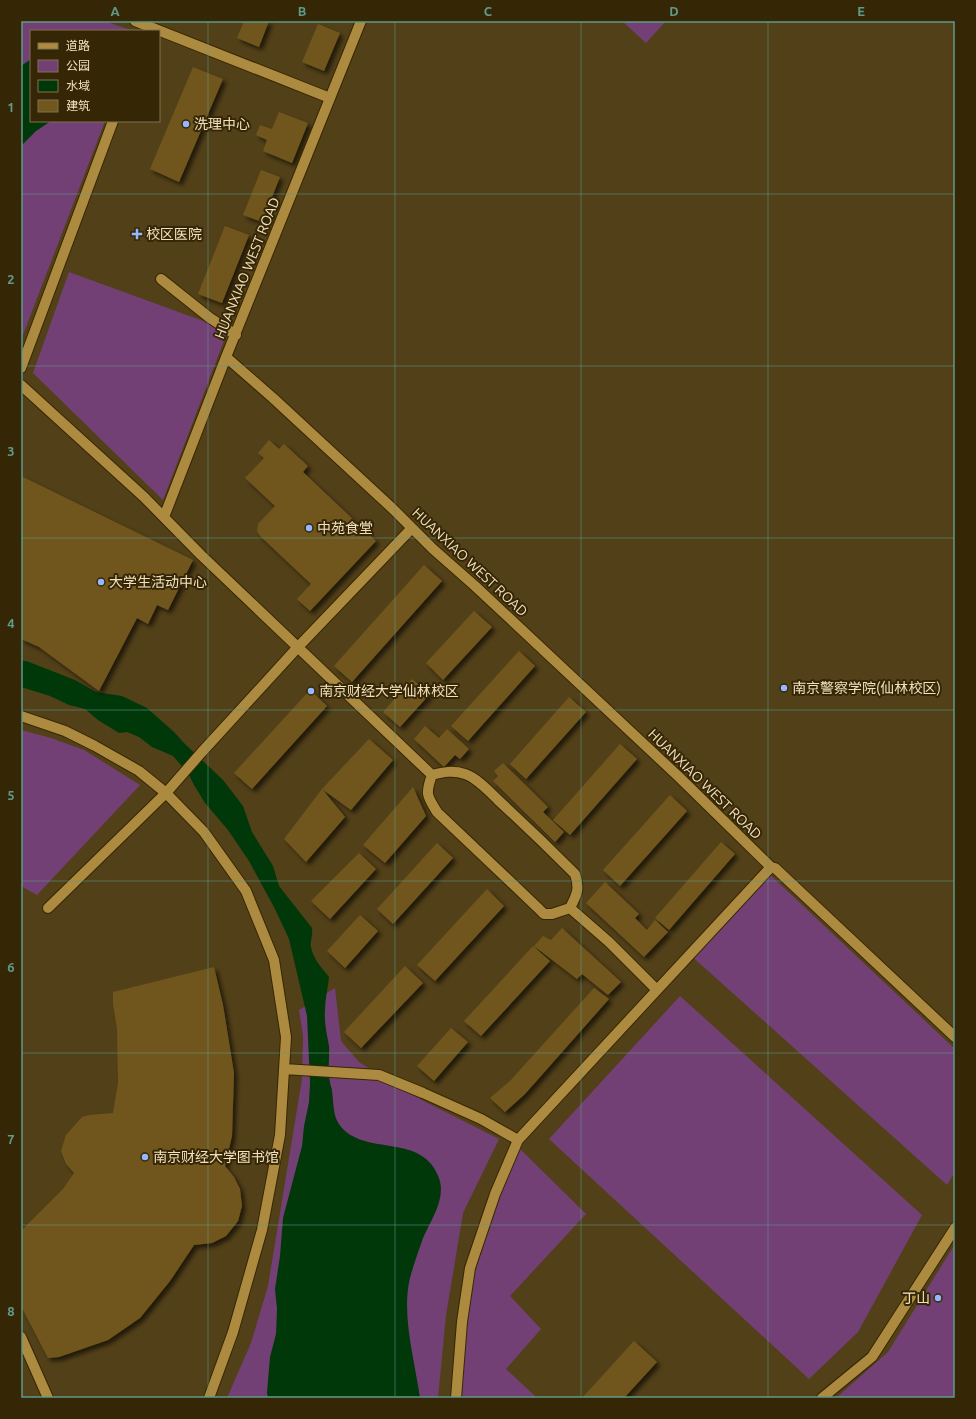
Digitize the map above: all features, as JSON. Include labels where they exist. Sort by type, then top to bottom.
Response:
[{"type":"street","points":[[134,21],[159,30]]},
{"type":"street","name":"HUANXIAO WEST ROAD","points":[[361,21],[226,357],[273,398],[679,777],[771,867],[775,868],[955,1037]]},
{"type":"street","points":[[160,30],[330,98]]},
{"type":"street","points":[[21,368],[113,122]]},
{"type":"street","points":[[161,279],[210,318],[236,335]]},
{"type":"street","points":[[164,517],[226,357]]},
{"type":"street","points":[[21,385],[164,517],[432,775]]},
{"type":"street","points":[[48,908],[166,793],[298,647],[412,528]]},
{"type":"street","points":[[21,716],[65,731],[95,746],[139,771],[166,793],[204,832],[246,891],[274,960],[286,1037],[280,1135],[262,1230],[233,1332],[209,1398]]},
{"type":"street","points":[[444,771],[454,771],[466,774],[488,790],[519,819],[575,874],[579,884],[576,897],[570,908],[552,914],[544,914],[437,812],[428,798],[428,785],[432,775],[444,771]]},
{"type":"street","points":[[456,1398],[462,1322],[470,1268],[495,1194],[518,1140],[771,867]]},
{"type":"street","points":[[570,908],[609,942],[657,990]]},
{"type":"street","points":[[284,1069],[379,1075],[481,1119],[518,1140]]},
{"type":"street","points":[[822,1398],[872,1357],[955,1228]]},
{"type":"street","points":[[21,1337],[48,1398]]},
{"type":"green space","points":[[21,21],[104,21],[131,30],[30,30],[30,122],[105,122],[21,340]]},
{"type":"green space","points":[[622,21],[666,21],[646,43]]},
{"type":"green space","points":[[69,272],[228,330],[163,500],[33,373]]},
{"type":"green space","points":[[21,730],[51,738],[84,750],[140,785],[37,895],[21,886]]},
{"type":"green space","points":[[765,870],[955,1049],[955,1172],[947,1185],[688,953]]},
{"type":"green space","points":[[335,988],[341,1041],[359,1062],[406,1092],[499,1139],[463,1213],[446,1315],[438,1398],[227,1398],[251,1343],[268,1286],[302,1079],[303,1036],[299,1010]]},
{"type":"green space","points":[[680,996],[922,1215],[858,1332],[809,1379],[549,1139]]},
{"type":"green space","points":[[517,1146],[586,1214],[510,1296],[541,1329],[506,1369],[537,1398],[455,1398],[468,1280]]},
{"type":"green space","name":"丁山","points":[[955,1244],[955,1398],[836,1398],[888,1352]]},
{"type":"water","points":[[30,60],[30,122],[50,122],[36,131],[21,146],[21,66]]},
{"type":"water","points":[[21,660],[75,680],[96,692],[122,696],[147,708],[174,732],[223,780],[243,806],[252,832],[273,866],[279,886],[312,928],[312,951],[318,963],[329,977],[325,1002],[325,1019],[329,1046],[329,1078],[336,1119],[342,1128],[353,1136],[366,1141],[408,1150],[421,1155],[431,1164],[439,1178],[441,1195],[439,1203],[418,1252],[410,1278],[408,1292],[408,1322],[420,1398],[268,1398],[267,1393],[270,1357],[276,1334],[277,1309],[275,1289],[280,1256],[283,1218],[302,1146],[309,1102],[310,1083],[307,1016],[289,939],[275,909],[249,861],[228,830],[205,803],[188,773],[173,756],[152,747],[139,737],[127,732],[119,733],[98,720],[85,709],[69,705],[50,696],[21,687]]},
{"type":"building","points":[[244,21],[269,21],[259,47],[237,38]]},
{"type":"building","points":[[318,24],[340,33],[324,71],[302,62]]},
{"type":"building","name":"洗理中心","points":[[193,67],[223,79],[179,182],[150,169]]},
{"type":"building","points":[[279,112],[308,123],[292,163],[263,151],[267,140],[256,135],[260,125],[272,129]]},
{"type":"building","points":[[261,170],[280,177],[262,222],[243,215]]},
{"type":"building","points":[[225,226],[249,235],[222,303],[198,294]]},
{"type":"building","name":"中苑食堂","points":[[269,440],[279,449],[284,444],[308,466],[303,472],[376,541],[310,611],[297,599],[311,584],[260,536],[257,531],[258,524],[275,506],[245,478],[264,458],[258,453]]},
{"type":"building","name":"大学生活动中心","points":[[21,476],[193,560],[168,610],[157,605],[148,624],[137,618],[99,691],[39,647],[21,639]]},
{"type":"building","points":[[424,565],[442,581],[352,682],[334,666]]},
{"type":"building","points":[[474,611],[492,627],[443,680],[426,663]]},
{"type":"building","points":[[519,651],[535,666],[468,741],[451,726]]},
{"type":"building","points":[[412,679],[430,694],[400,727],[383,712]]},
{"type":"building","points":[[310,690],[327,706],[252,789],[234,773]]},
{"type":"building","points":[[569,697],[586,712],[526,779],[510,764]]},
{"type":"building","points":[[425,726],[439,738],[447,729],[469,749],[460,759],[455,755],[444,767],[414,739]]},
{"type":"building","points":[[369,739],[393,760],[351,810],[322,789]]},
{"type":"building","points":[[620,744],[637,759],[570,835],[553,820]]},
{"type":"building","points":[[503,763],[548,807],[543,812],[564,832],[555,842],[493,781],[498,776],[494,771]]},
{"type":"building","points":[[413,787],[426,816],[385,863],[363,845]]},
{"type":"building","points":[[322,789],[345,817],[306,862],[284,839]]},
{"type":"building","points":[[670,795],[687,811],[620,886],[603,870]]},
{"type":"building","points":[[721,842],[735,854],[669,930],[655,918]]},
{"type":"building","points":[[437,843],[453,858],[393,924],[377,909]]},
{"type":"building","points":[[359,853],[376,869],[330,919],[311,901]]},
{"type":"building","points":[[605,882],[639,914],[635,918],[647,930],[655,920],[668,932],[644,957],[586,903]]},
{"type":"building","points":[[487,889],[504,906],[435,981],[417,965]]},
{"type":"building","points":[[360,915],[378,931],[345,968],[327,951]]},
{"type":"building","points":[[562,928],[621,982],[608,995],[582,974],[577,979],[534,946],[543,936],[551,940]]},
{"type":"building","points":[[533,946],[550,961],[481,1036],[464,1021]]},
{"type":"building","points":[[405,966],[423,983],[361,1048],[344,1032]]},
{"type":"building","name":"南京财经大学图书馆","points":[[214,967],[223,1005],[234,1073],[232,1136],[225,1166],[234,1177],[240,1189],[242,1206],[238,1221],[226,1236],[212,1243],[194,1245],[170,1281],[140,1318],[108,1340],[59,1357],[48,1358],[21,1306],[21,1231],[63,1189],[74,1173],[66,1164],[61,1151],[66,1135],[82,1117],[113,1113],[118,1083],[117,1029],[113,1004],[113,992]]},
{"type":"building","points":[[594,988],[609,999],[525,1094],[505,1112],[490,1098],[510,1081]]},
{"type":"building","points":[[451,1028],[468,1042],[434,1081],[417,1066]]},
{"type":"building","points":[[634,1341],[657,1362],[624,1398],[582,1398]]},
{"type":"place","name":"洗理中心","points":[[186,124]]},
{"type":"place","name":"校区医院","points":[[137,234]]},
{"type":"place","name":"中苑食堂","points":[[309,528]]},
{"type":"place","name":"大学生活动中心","points":[[101,582]]},
{"type":"place","name":"南京警察学院(仙林校区)","points":[[784,688]]},
{"type":"place","name":"南京财经大学仙林校区","points":[[311,691]]},
{"type":"place","name":"南京财经大学图书馆","points":[[145,1157]]},
{"type":"place","name":"丁山","points":[[938,1298]]}]
